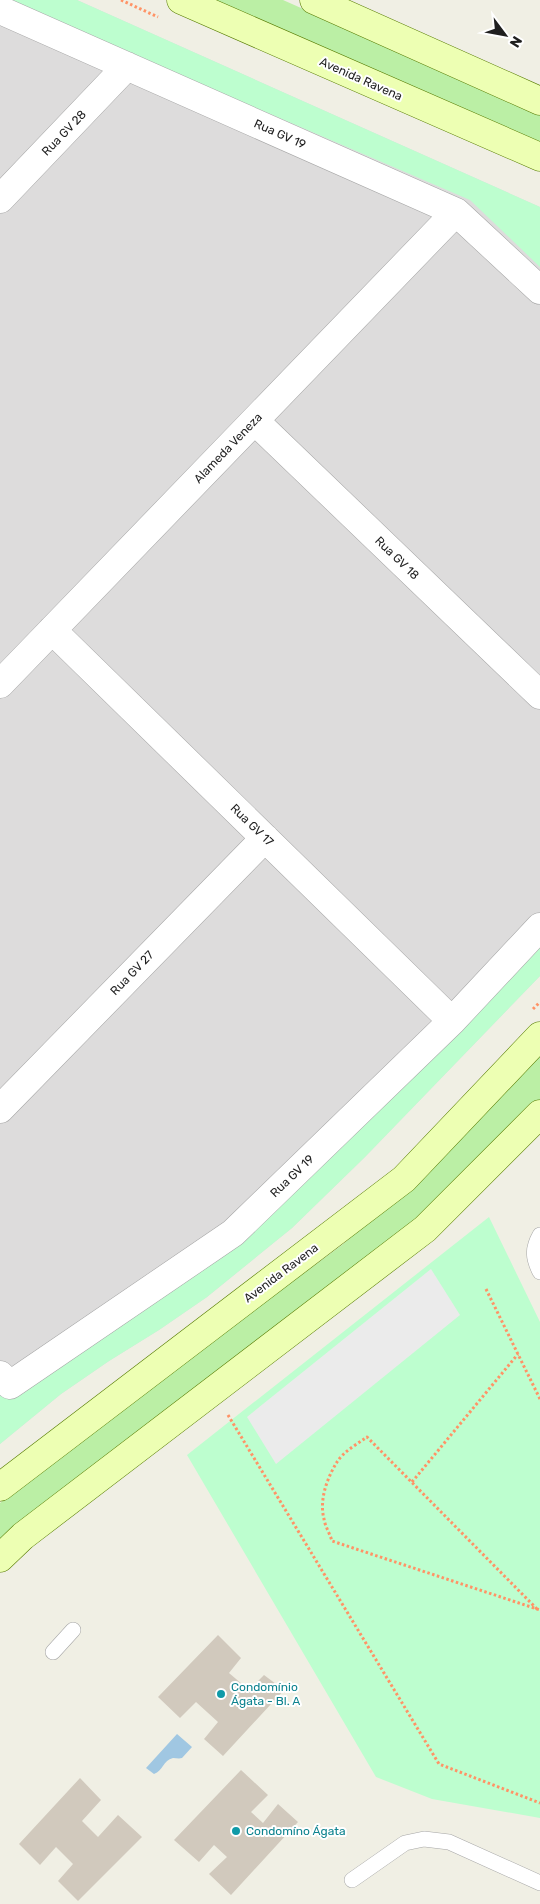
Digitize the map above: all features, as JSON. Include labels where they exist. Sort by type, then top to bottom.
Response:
[{"type":"main road","name":"Avenida Ravena","points":[[181,0],[540,157]]},
{"type":"main road","points":[[314,0],[540,101]]},
{"type":"main road","name":"Avenida Ravena","points":[[0,1487],[404,1179],[540,1036]]},
{"type":"main road","points":[[0,1558],[23,1536],[425,1229],[538,1121]]},
{"type":"street","name":"Rua GV 19","points":[[0,10],[456,212],[540,290]]},
{"type":"street","name":"Rua GV 28","points":[[0,199],[127,66]]},
{"type":"street","name":"Alameda Veneza","points":[[0,684],[456,212]]},
{"type":"street","name":"Rua GV 18","points":[[254,421],[540,695]]},
{"type":"street","name":"Rua GV 17","points":[[52,630],[452,1020]]},
{"type":"street","name":"Rua GV 27","points":[[0,1109],[265,838]]},
{"type":"street","name":"Rua GV 19","points":[[5,1380],[233,1233],[452,1020],[540,927]]},
{"type":"lane","points":[[540,1235],[536,1242],[533,1258],[540,1272]]},
{"type":"lane","points":[[53,1652],[73,1630]]},
{"type":"lane","points":[[352,1880],[405,1843],[424,1839],[449,1842],[540,1883]]},
{"type":"path","points":[[486,1289],[540,1399]]},
{"type":"path","points":[[412,1482],[518,1354]]},
{"type":"path","points":[[214,1390],[439,1764],[540,1803]]},
{"type":"path","points":[[367,1437],[538,1609],[332,1541],[324,1519],[322,1503],[326,1486],[337,1461],[367,1437]]},
{"type":"shaded area","points":[[0,0],[77,0],[540,207],[540,976],[365,1157],[292,1228],[207,1297],[61,1394],[0,1444]]},
{"type":"shaded area","points":[[431,1269],[460,1315],[276,1464],[247,1417]]},
{"type":"green space","points":[[10,0],[77,0],[540,207],[540,267],[470,200]]},
{"type":"green space","points":[[211,0],[283,0],[540,114],[540,146]]},
{"type":"green space","points":[[540,941],[540,976],[365,1157],[292,1228],[207,1297],[61,1394],[0,1444],[0,1392],[237,1244]]},
{"type":"green space","points":[[540,1052],[540,1100],[397,1240],[0,1547],[0,1503],[40,1469],[342,1245],[379,1213]]},
{"type":"green space","points":[[489,1217],[540,1322],[540,1818],[432,1799],[376,1777],[187,1455]]},
{"type":"water","points":[[177,1734],[192,1747],[182,1758],[170,1759],[154,1774],[146,1768]]},
{"type":"building","name":"Condomínio Ágata - Bl. A","points":[[218,1635],[241,1658],[229,1673],[249,1690],[264,1675],[284,1690],[223,1756],[204,1739],[218,1722],[196,1702],[180,1718],[158,1697]]},
{"type":"building","name":"Condomíno Ágata","points":[[241,1770],[268,1795],[251,1812],[263,1823],[278,1804],[298,1822],[231,1895],[209,1874],[227,1857],[214,1845],[199,1862],[174,1840]]},
{"type":"building","points":[[80,1778],[101,1800],[82,1821],[98,1837],[118,1815],[142,1837],[78,1901],[58,1881],[73,1864],[56,1847],[40,1865],[19,1844]]},
{"type":"place","name":"Condomínio Ágata - Bl. A","points":[[221,1694]]},
{"type":"place","name":"Condomíno Ágata","points":[[236,1831]]}]
